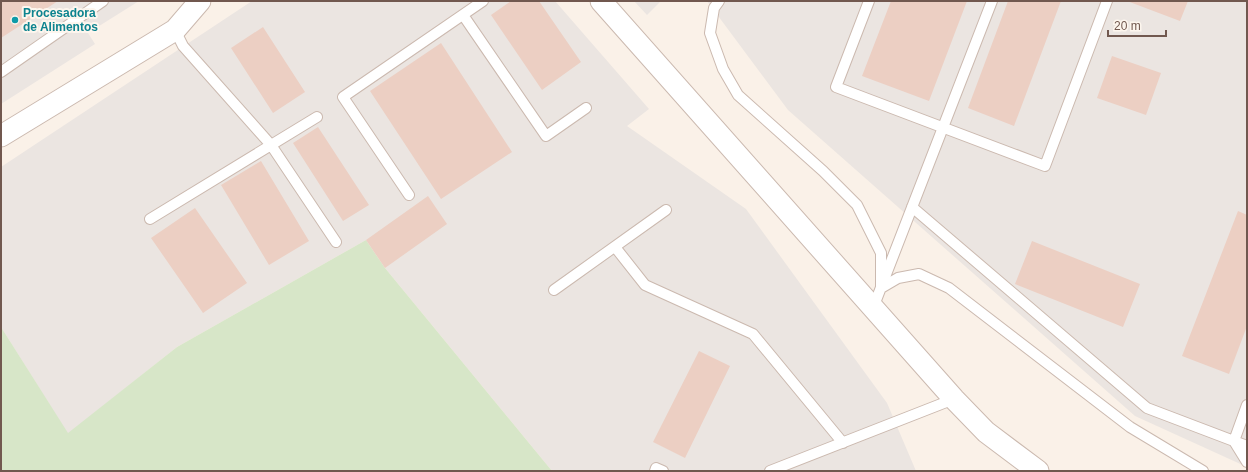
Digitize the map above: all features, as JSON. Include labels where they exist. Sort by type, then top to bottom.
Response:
[{"type":"street","points":[[1,136],[175,30],[200,1]]},
{"type":"street","points":[[601,1],[954,399],[986,432],[1038,471]]},
{"type":"lane","points":[[1,72],[103,1]]},
{"type":"lane","points":[[409,195],[343,97],[483,1]]},
{"type":"lane","points":[[719,1],[714,8],[710,33],[723,69],[738,95],[823,170],[857,205],[881,253],[881,288]]},
{"type":"lane","points":[[869,1],[836,87],[1045,166],[1107,1]]},
{"type":"lane","points":[[873,308],[992,1]]},
{"type":"lane","points":[[463,15],[546,136],[586,108]]},
{"type":"lane","points":[[175,30],[183,46],[271,145],[336,242]]},
{"type":"lane","points":[[150,219],[317,117]]},
{"type":"lane","points":[[912,207],[1147,408],[1247,446]]},
{"type":"lane","points":[[554,290],[666,210]]},
{"type":"lane","points":[[614,247],[645,286],[753,334],[843,442]]},
{"type":"lane","points":[[881,288],[898,278],[919,274],[949,288],[1130,427],[1203,471]]},
{"type":"lane","points":[[770,471],[954,399]]},
{"type":"lane","points":[[1234,441],[1247,405]]},
{"type":"lane","points":[[1234,441],[1247,462]]},
{"type":"lane","points":[[655,471],[656,468],[663,471]]},
{"type":"shaded area","points":[[1,1],[139,1],[88,33],[95,44],[1,104]]},
{"type":"shaded area","points":[[252,1],[555,1],[649,109],[627,126],[746,209],[887,403],[916,471],[552,471],[385,268],[366,240],[177,347],[68,434],[1,327],[1,167]]},
{"type":"shaded area","points":[[634,1],[661,1],[647,15]]},
{"type":"shaded area","points":[[707,1],[1247,1],[1247,467],[1135,416],[788,110]]},
{"type":"green space","points":[[366,240],[385,268],[552,471],[1,471],[1,327],[68,433],[177,347]]},
{"type":"building","name":"Procesadora de Alimentos","points":[[1,1],[58,1],[1,38]]},
{"type":"building","points":[[511,1],[539,1],[581,62],[542,90],[491,15]]},
{"type":"building","points":[[891,1],[967,1],[929,101],[862,76]]},
{"type":"building","points":[[1008,1],[1061,1],[1014,126],[968,108]]},
{"type":"building","points":[[1127,1],[1188,1],[1180,21]]},
{"type":"building","points":[[263,27],[305,92],[273,113],[231,48]]},
{"type":"building","points":[[441,43],[512,152],[441,199],[370,91]]},
{"type":"building","points":[[1112,56],[1161,73],[1146,115],[1097,98]]},
{"type":"building","points":[[318,127],[369,205],[343,221],[293,143]]},
{"type":"building","points":[[261,161],[309,241],[269,265],[221,185]]},
{"type":"building","points":[[428,196],[447,224],[385,268],[366,240]]},
{"type":"building","points":[[195,208],[247,283],[203,313],[151,238]]},
{"type":"building","points":[[1238,211],[1247,215],[1247,326],[1229,374],[1182,356]]},
{"type":"building","points":[[1032,241],[1140,284],[1123,327],[1015,284]]},
{"type":"building","points":[[699,351],[730,366],[685,458],[653,442]]},
{"type":"place","name":"Procesadora de Alimentos","points":[[15,20]]}]
